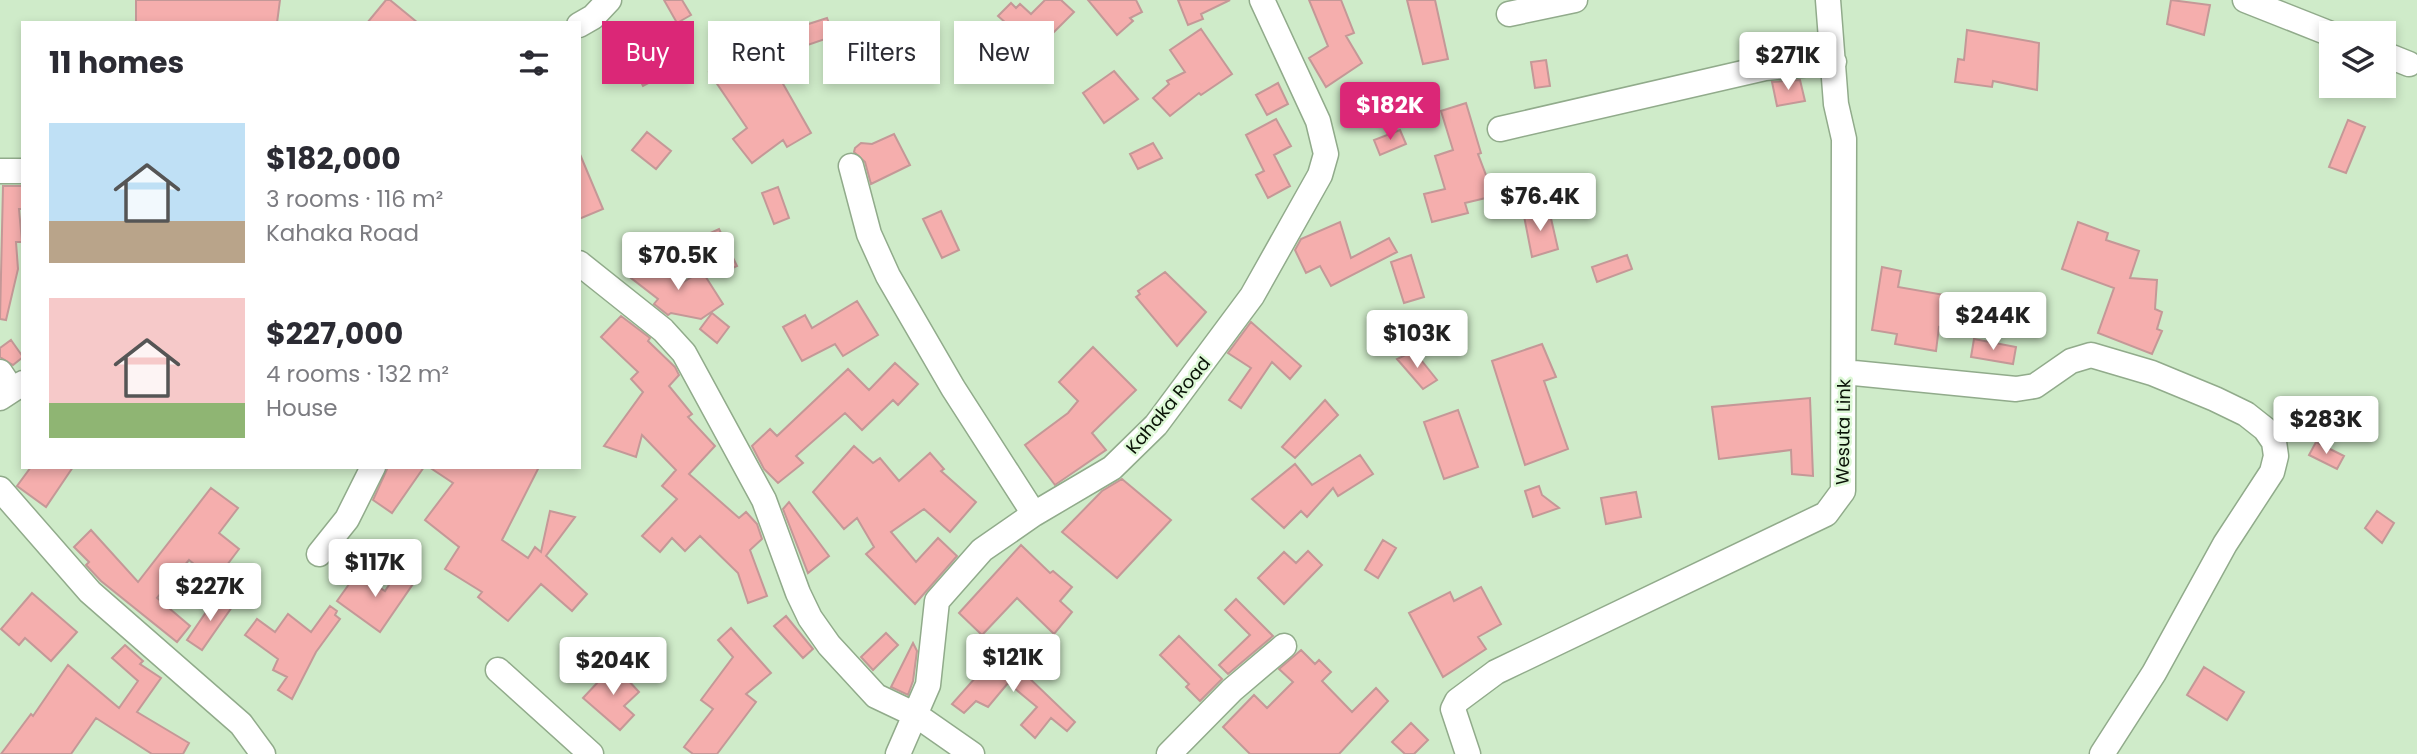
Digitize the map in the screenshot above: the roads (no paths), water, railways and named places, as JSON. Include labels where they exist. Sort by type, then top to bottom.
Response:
[{"type":"street","points":[[581,24],[593,17],[608,0]]},
{"type":"street","name":"Kahaka Road","points":[[898,754],[928,685],[937,601],[982,550],[1034,514],[1112,468],[1156,425],[1252,296],[1320,175],[1326,154],[1318,121],[1262,0]]},
{"type":"street","points":[[1509,15],[1575,0]]},
{"type":"street","name":"Wesuta Link","points":[[1468,754],[1453,709],[1457,701],[1496,672],[1578,629],[1711,570],[1826,513],[1843,491],[1844,139],[1836,104],[1828,0]]},
{"type":"street","points":[[2245,0],[2319,29]]},
{"type":"street","points":[[2396,59],[2409,64]]},
{"type":"street","points":[[1500,129],[1765,68],[1834,62]]},
{"type":"street","points":[[851,166],[869,234],[888,276],[953,388],[1034,514]]},
{"type":"street","points":[[0,171],[21,171]]},
{"type":"street","points":[[581,265],[663,330],[684,353],[764,500],[810,618],[829,645],[876,696],[916,715],[972,754]]},
{"type":"street","points":[[1844,372],[2016,389],[2035,386],[2071,360],[2091,355],[2152,373],[2215,399],[2246,414],[2269,435],[2276,456],[2272,472],[2225,544],[2154,673],[2102,754]]},
{"type":"street","points":[[319,554],[347,519],[372,469]]},
{"type":"street","points":[[0,489],[90,592],[241,724],[263,754]]},
{"type":"street","points":[[1169,754],[1231,690],[1284,646]]},
{"type":"street","points":[[498,670],[591,754]]}]
